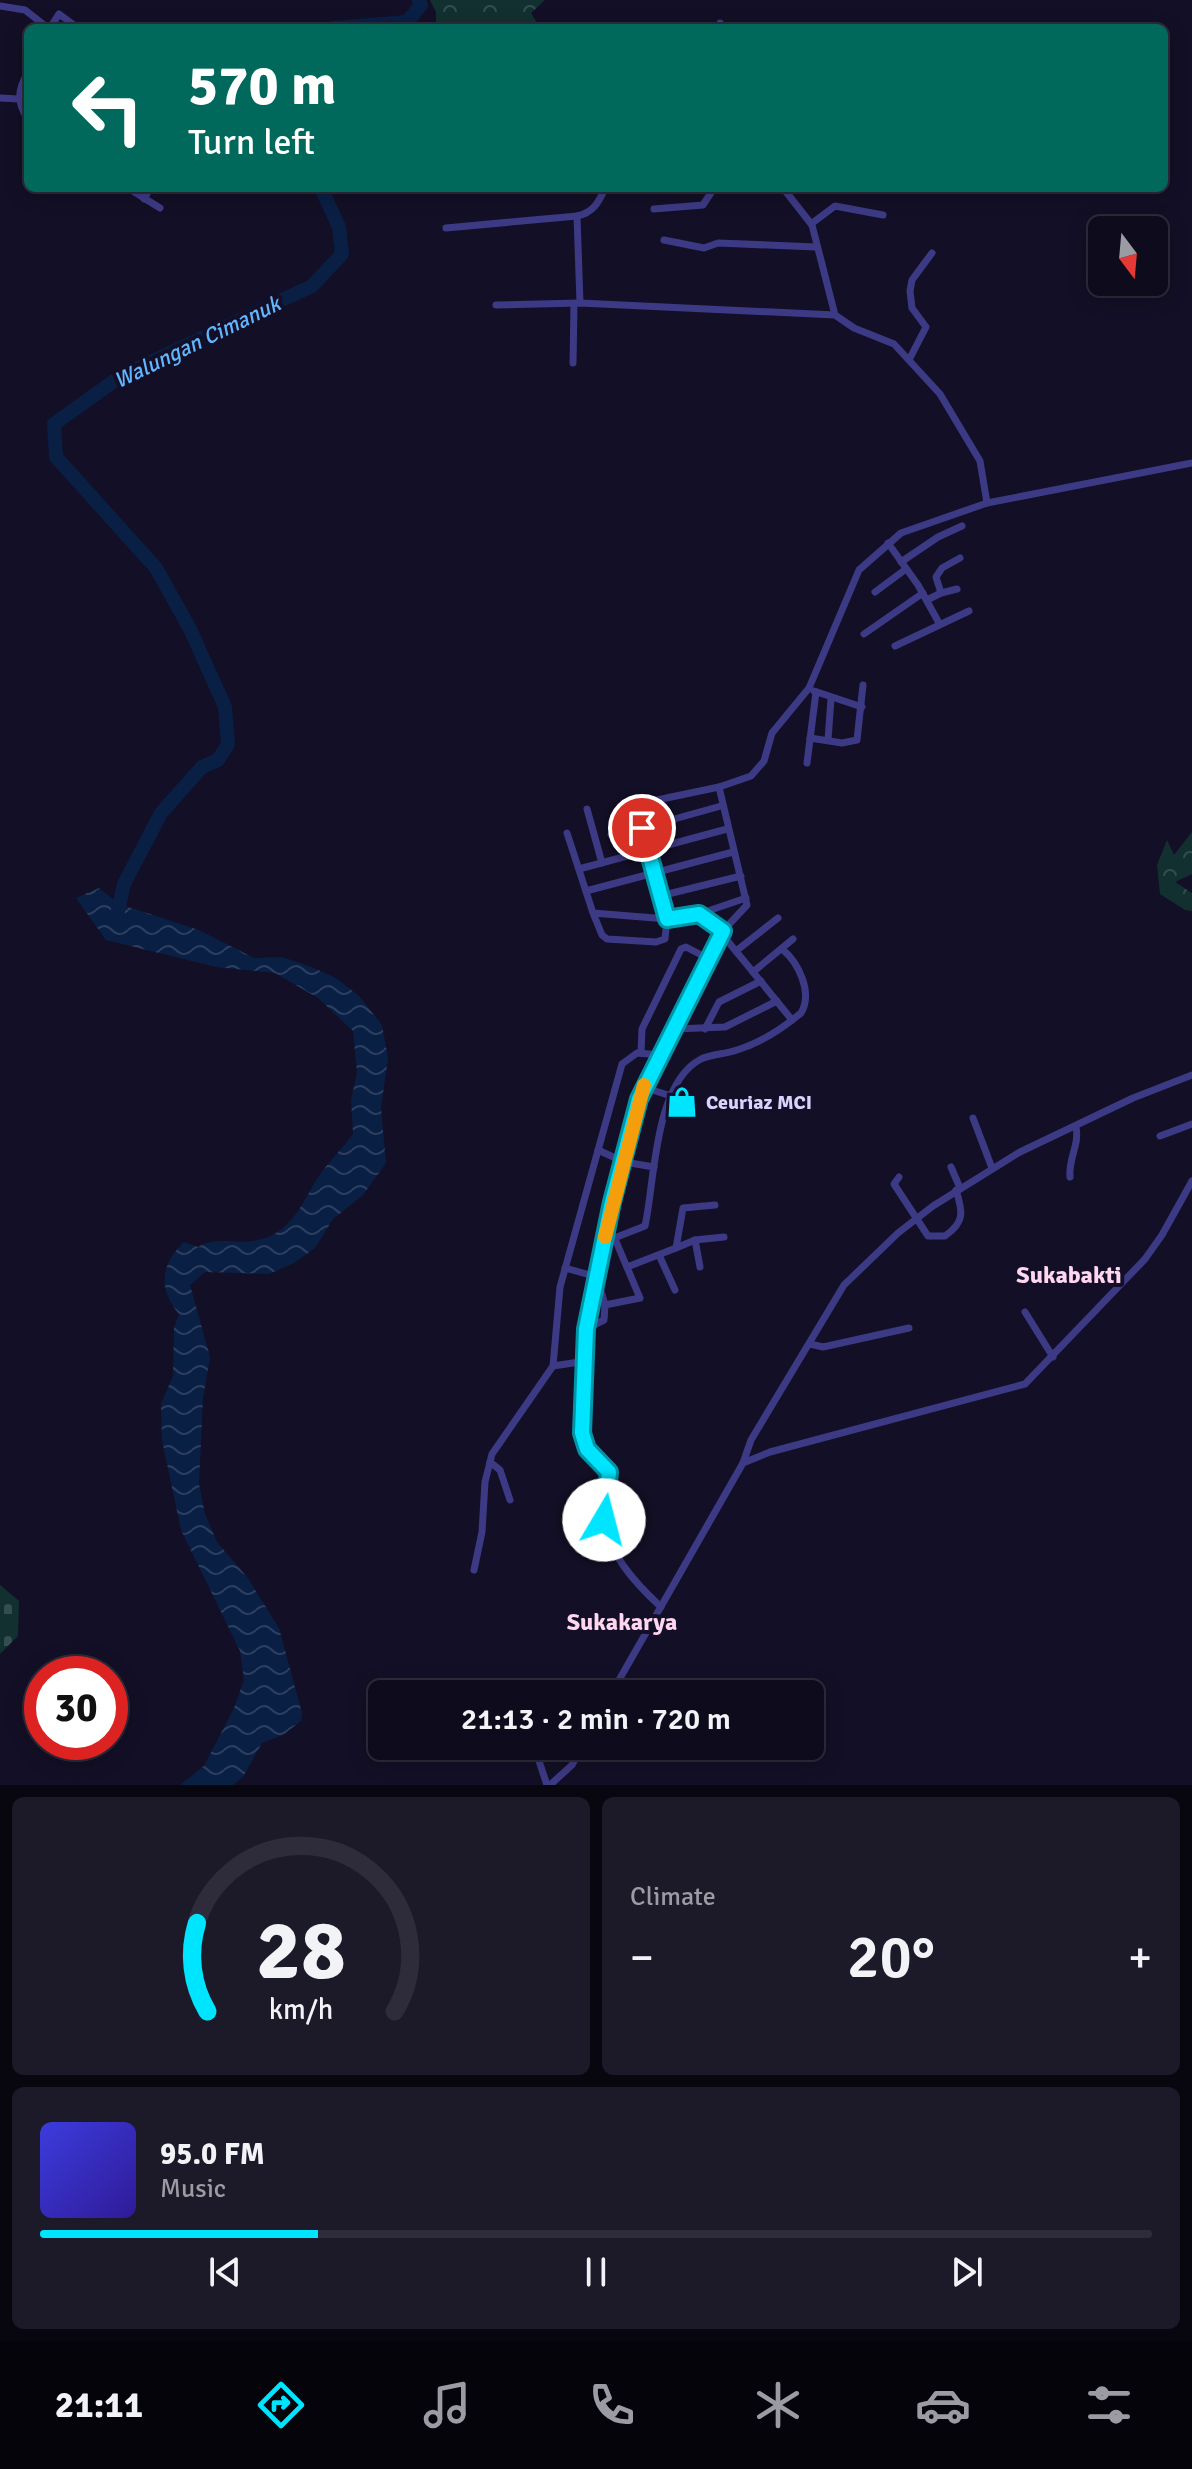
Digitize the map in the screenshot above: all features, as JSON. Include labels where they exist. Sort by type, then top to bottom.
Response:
[{"type":"street","points":[[0,6],[25,10],[44,24]]},
{"type":"street","points":[[52,24],[59,14],[73,24]]},
{"type":"street","points":[[24,78],[19,99],[24,110]]},
{"type":"street","points":[[0,98],[19,99]]},
{"type":"street","points":[[134,192],[160,208]]},
{"type":"street","points":[[144,199],[148,192]]},
{"type":"street","points":[[446,228],[577,216],[588,213],[597,205],[603,192]]},
{"type":"street","points":[[654,209],[703,205],[711,192]]},
{"type":"street","points":[[786,192],[811,224],[835,315]]},
{"type":"street","points":[[811,224],[835,206],[883,215]]},
{"type":"street","points":[[573,363],[577,216]]},
{"type":"street","points":[[664,240],[704,248],[718,243],[816,247]]},
{"type":"street","points":[[910,358],[926,327],[912,308],[911,283],[932,253]]},
{"type":"street","points":[[496,305],[577,304],[835,315],[854,328],[894,344],[910,358],[951,409],[975,448],[987,503]]},
{"type":"street","points":[[807,763],[812,690],[859,570],[888,543],[912,526],[987,503],[1192,463]]},
{"type":"street","points":[[875,592],[938,537],[962,526]]},
{"type":"street","points":[[888,543],[925,596],[939,623]]},
{"type":"street","points":[[941,593],[936,577],[942,568],[960,558]]},
{"type":"street","points":[[864,634],[925,596],[957,589]]},
{"type":"street","points":[[895,646],[969,611]]},
{"type":"street","points":[[810,738],[857,740],[863,685]]},
{"type":"street","points":[[812,690],[831,699],[862,707]]},
{"type":"street","points":[[567,833],[602,935],[612,940],[663,942],[667,919],[638,804],[719,787],[751,776],[766,756],[772,733],[812,690]]},
{"type":"street","points":[[828,740],[831,699]]},
{"type":"street","points":[[661,1607],[632,1580],[604,1520],[609,1472],[587,1449],[582,1433],[586,1329],[604,1242],[643,1087],[722,932],[746,909],[719,787]]},
{"type":"street","points":[[611,835],[721,806]]},
{"type":"street","points":[[587,809],[602,863]]},
{"type":"street","points":[[579,869],[727,829]]},
{"type":"street","points":[[586,891],[733,852]]},
{"type":"street","points":[[660,896],[741,876]]},
{"type":"street","points":[[593,913],[667,919],[699,914],[746,898]]},
{"type":"street","points":[[699,914],[722,932],[792,1020]]},
{"type":"street","points":[[736,951],[778,918]]},
{"type":"street","points":[[753,972],[793,939]]},
{"type":"street","points":[[641,1053],[641,1032],[681,949],[686,947],[709,959]]},
{"type":"street","points":[[604,1242],[645,1226],[654,1167],[671,1096],[697,1062],[742,1049],[801,1013],[807,997],[799,972],[782,949]]},
{"type":"street","points":[[705,1029],[719,1002],[761,981]]},
{"type":"street","points":[[674,1029],[705,1029],[734,1024],[777,1001]]},
{"type":"street","points":[[474,1570],[490,1462],[553,1366],[560,1287],[622,1064],[641,1053],[661,1055]]},
{"type":"street","points":[[619,1680],[743,1463],[751,1440],[844,1285],[916,1219],[992,1168],[1133,1098],[1192,1075]]},
{"type":"street","points":[[643,1087],[671,1096]]},
{"type":"street","points":[[973,1118],[992,1168]]},
{"type":"street","points":[[1160,1136],[1192,1124]]},
{"type":"street","points":[[1070,1177],[1068,1162],[1079,1138],[1076,1127]]},
{"type":"street","points":[[598,1150],[624,1162],[654,1167]]},
{"type":"street","points":[[899,1177],[894,1184],[916,1219],[928,1236],[939,1237],[950,1233],[964,1215],[951,1167]]},
{"type":"street","points":[[743,1463],[770,1452],[1018,1388],[1053,1357],[1145,1259],[1192,1181]]},
{"type":"street","points":[[676,1248],[681,1210],[715,1205]]},
{"type":"street","points":[[627,1267],[695,1240],[724,1237]]},
{"type":"street","points":[[605,1305],[640,1298],[615,1239]]},
{"type":"street","points":[[695,1240],[700,1267]]},
{"type":"street","points":[[659,1255],[675,1290]]},
{"type":"street","points":[[565,1268],[597,1277]]},
{"type":"street","points":[[586,1329],[604,1320],[605,1305],[597,1277]]},
{"type":"street","points":[[1025,1312],[1053,1357]]},
{"type":"street","points":[[810,1344],[823,1347],[909,1328]]},
{"type":"street","points":[[553,1366],[586,1361]]},
{"type":"street","points":[[490,1462],[500,1470],[510,1500]]},
{"type":"street","points":[[539,1760],[548,1785],[575,1760]]},
{"type":"green space","points":[[430,0],[545,0],[531,13],[538,24],[436,24],[436,12]]},
{"type":"green space","points":[[1192,832],[1192,874],[1175,882],[1192,893],[1192,911],[1185,910],[1160,894],[1157,865],[1167,840],[1174,855]]},
{"type":"green space","points":[[0,1585],[19,1601],[18,1636],[0,1654]]},
{"type":"water","points":[[99,888],[119,904],[199,930],[254,958],[282,957],[336,978],[359,996],[382,1025],[388,1058],[381,1108],[386,1163],[363,1195],[333,1219],[315,1248],[294,1263],[269,1274],[205,1272],[190,1285],[210,1357],[203,1398],[199,1484],[205,1514],[217,1542],[247,1577],[279,1628],[302,1713],[301,1721],[283,1735],[262,1743],[243,1777],[233,1785],[180,1785],[204,1766],[234,1708],[244,1680],[240,1651],[181,1530],[162,1440],[161,1404],[173,1376],[174,1328],[179,1314],[165,1286],[166,1268],[184,1242],[198,1247],[218,1241],[253,1241],[278,1232],[288,1224],[321,1173],[353,1134],[351,1100],[357,1073],[353,1031],[318,998],[275,973],[216,967],[106,940],[76,898]]},
{"type":"waterway","name":"Walungan Cimanuk","points":[[382,24],[407,22],[421,5],[419,0]]},
{"type":"waterway","name":"Walungan Cimanuk","points":[[121,920],[117,915],[124,884],[161,813],[202,767],[218,760],[228,744],[225,707],[190,629],[156,568],[56,457],[54,424],[121,376],[312,286],[342,254],[339,227],[323,192]]},
{"type":"slow traffic","points":[[605,1237],[644,1085]]},
{"type":"place","name":"Ceuriaz MCI","points":[[682,1102]]},
{"type":"district","name":"Sukabakti","points":[[1069,1275]]},
{"type":"district","name":"Sukakarya","points":[[622,1622]]},
{"type":"route","points":[[604,1520],[609,1472],[605,1464],[587,1449],[582,1433],[587,1377],[586,1329],[612,1202],[643,1087],[723,931],[699,914],[667,919],[642,828]]}]
